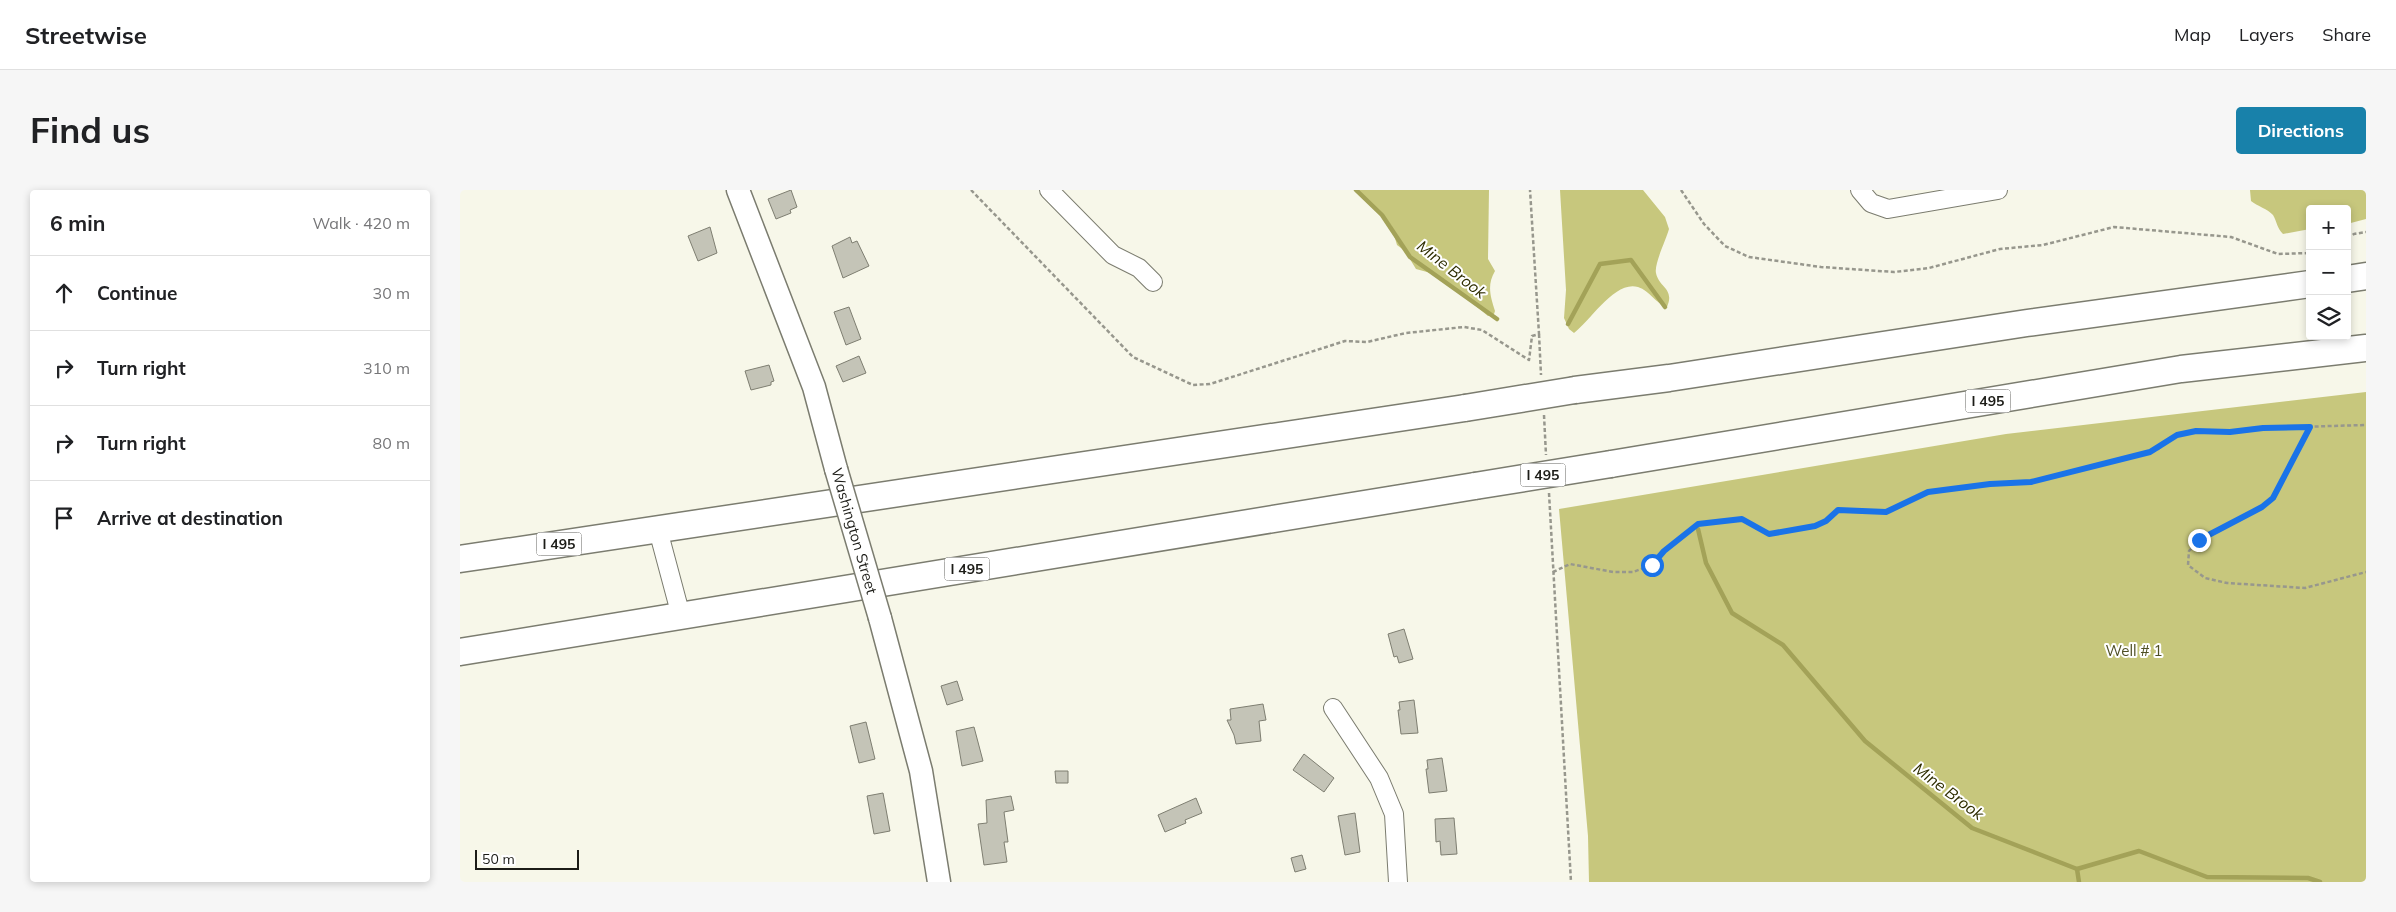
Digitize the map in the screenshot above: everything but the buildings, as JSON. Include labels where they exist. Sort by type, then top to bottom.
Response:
[{"type":"highway","points":[[2351,278],[2366,276]]},
{"type":"highway","name":"I 495","points":[[460,559],[658,530],[777,510],[863,500],[1575,390],[1686,376],[2027,323],[2306,285]]},
{"type":"highway","name":"I 495","points":[[460,652],[2181,369],[2366,348]]},
{"type":"main road","name":"Washington Street","points":[[738,190],[814,387],[880,618],[921,771],[939,882]]},
{"type":"street","points":[[1049,190],[1112,255],[1139,268],[1153,282]]},
{"type":"street","points":[[1860,190],[1871,203],[1888,209],[1998,190]]},
{"type":"street","points":[[658,530],[681,616]]},
{"type":"street","points":[[1333,708],[1379,778],[1394,814],[1398,882]]},
{"type":"path","points":[[971,190],[1133,357],[1193,385],[1210,384],[1345,341],[1367,342],[1406,333],[1464,327],[1482,330],[1529,360],[1532,336],[1539,334]]},
{"type":"path","points":[[1530,190],[1542,384]]},
{"type":"path","points":[[1681,190],[1704,224],[1724,246],[1748,257],[1821,267],[1894,272],[1929,268],[2000,249],[2043,244],[2114,227],[2230,237],[2278,254],[2306,253]]},
{"type":"path","points":[[2351,236],[2366,232]]},
{"type":"path","points":[[1544,413],[1547,463]]},
{"type":"path","points":[[1554,572],[1570,564],[1613,572],[1633,572],[1648,568],[1692,526],[1698,524],[1742,519],[1769,534],[1782,532],[1823,523],[1838,510],[1886,512],[1928,492],[1990,484],[2031,482],[2158,450],[2176,436],[2191,432],[2208,430],[2230,432],[2263,428],[2366,425]]},
{"type":"path","points":[[2310,427],[2273,498],[2262,507],[2199,540],[2189,551],[2188,565],[2205,578],[2227,583],[2305,588],[2366,572]]},
{"type":"path","points":[[1548,493],[1572,882]]},
{"type":"green space","points":[[1357,190],[1489,190],[1488,259],[1495,271],[1490,286],[1494,314],[1488,316],[1438,275],[1416,269],[1405,251],[1397,245],[1391,225]]},
{"type":"green space","points":[[1560,190],[1643,190],[1665,217],[1669,229],[1656,269],[1660,282],[1668,292],[1669,301],[1667,307],[1642,289],[1629,286],[1612,295],[1574,333],[1569,329],[1564,318],[1566,290]]},
{"type":"green space","points":[[2250,190],[2366,190],[2366,219],[2351,223],[2351,205],[2306,205],[2306,230],[2283,234],[2273,215],[2251,201]]},
{"type":"green space","name":"Well # 1","points":[[2366,392],[2366,882],[1589,882],[1588,836],[1559,509],[2006,434]]},
{"type":"waterway","name":"Mine Brook","points":[[1356,190],[1382,215],[1410,257],[1497,319]]},
{"type":"waterway","name":"Mine Brook","points":[[1568,324],[1600,264],[1631,260],[1665,307]]},
{"type":"waterway","name":"Mine Brook","points":[[1698,529],[1706,563],[1732,613],[1783,645],[1865,741],[1972,828],[2077,869],[2139,851],[2207,877],[2308,878],[2320,882]]},
{"type":"waterway","points":[[2077,869],[2079,882]]},
{"type":"route","points":[[1652,565],[1664,551],[1678,541],[1692,526],[1698,524],[1742,519],[1769,534],[1797,530],[1823,523],[1838,510],[1886,512],[1928,492],[1990,484],[2031,482],[2141,455],[2158,450],[2176,436],[2191,432],[2208,430],[2230,432],[2263,428],[2310,427],[2273,498],[2262,507],[2199,540]]}]
